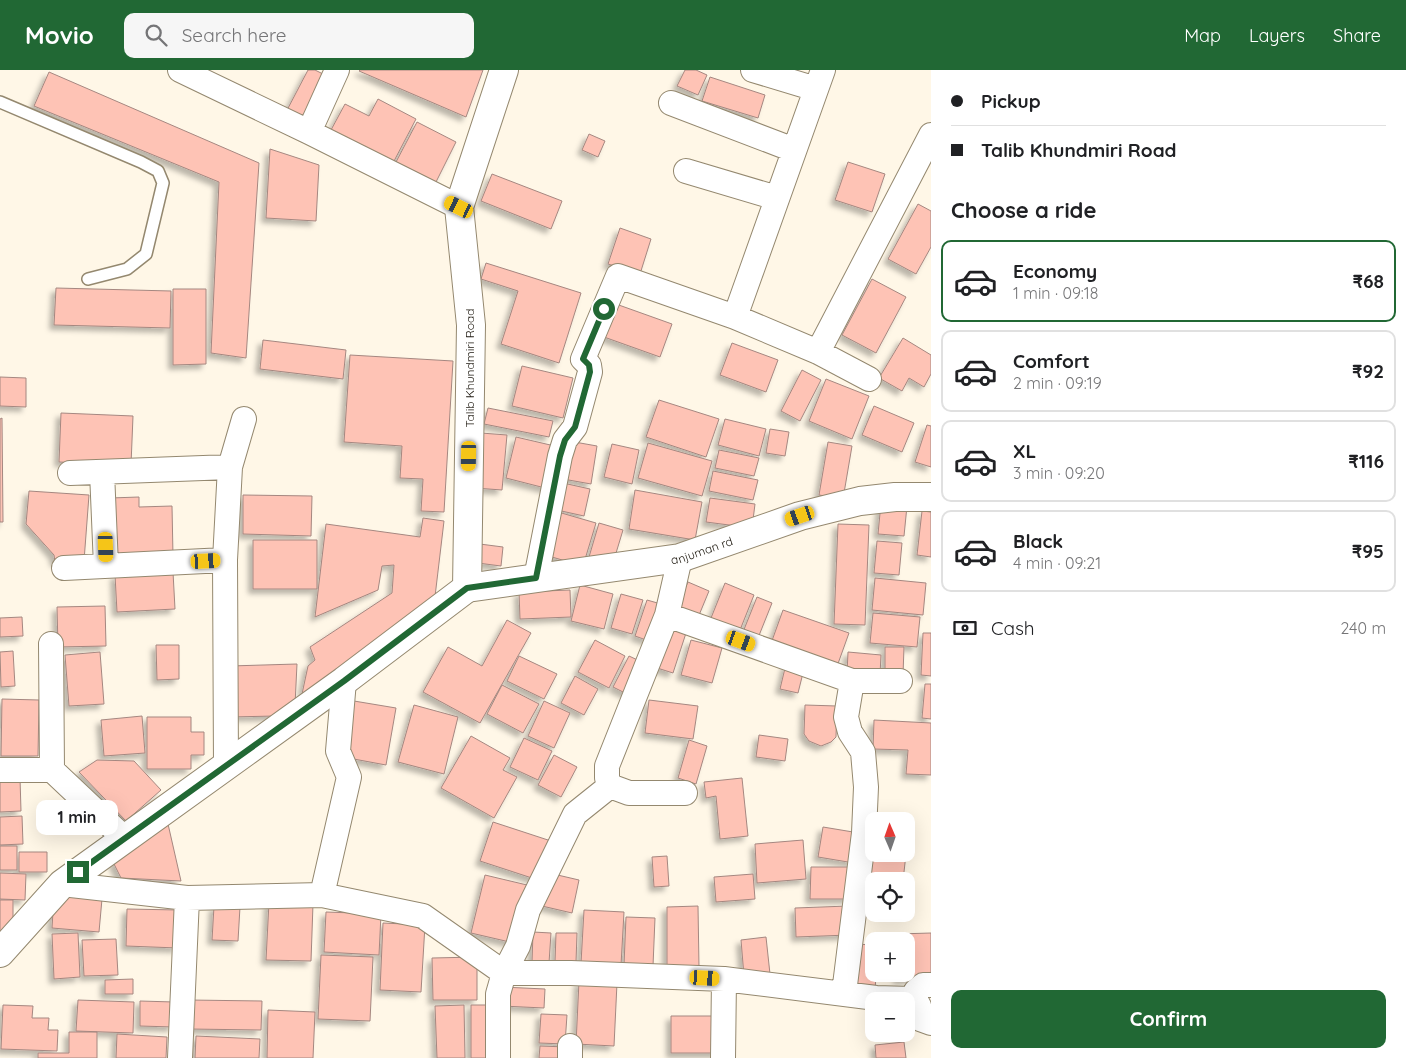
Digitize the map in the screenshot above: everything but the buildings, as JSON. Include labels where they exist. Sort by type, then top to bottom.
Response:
[{"type":"street","points":[[180,70],[459,207]]},
{"type":"street","points":[[309,132],[337,70]]},
{"type":"street","name":"Talib Khundmiri Road","points":[[467,588],[471,325],[459,207],[504,70]]},
{"type":"street","points":[[735,317],[819,79],[753,70]]},
{"type":"street","points":[[670,103],[794,150]]},
{"type":"street","points":[[818,352],[931,135]]},
{"type":"street","points":[[686,170],[777,198]]},
{"type":"street","points":[[536,578],[560,456],[565,440],[575,427],[590,372],[589,365],[583,359],[618,276],[735,317],[818,352],[869,379]]},
{"type":"street","points":[[226,766],[225,560],[230,467],[244,419]]},
{"type":"street","points":[[70,473],[230,467]]},
{"type":"street","points":[[102,472],[106,566]]},
{"type":"street","name":"anjuman rd","points":[[467,588],[680,558],[800,516],[860,501],[895,497],[931,497]]},
{"type":"street","points":[[680,558],[667,615],[607,766],[607,778],[610,786],[629,793],[685,793]]},
{"type":"street","points":[[64,568],[225,560]]},
{"type":"street","points":[[0,953],[62,884],[344,681],[467,588]]},
{"type":"street","points":[[667,615],[852,681],[900,681]]},
{"type":"street","points":[[51,644],[52,770]]},
{"type":"street","points":[[322,896],[349,777],[338,751],[344,681]]},
{"type":"street","points":[[844,993],[864,833],[866,787],[863,752],[850,732],[846,717],[852,681]]},
{"type":"street","points":[[0,770],[52,770],[124,838]]},
{"type":"street","points":[[498,1058],[498,994],[504,973],[518,946],[528,910],[575,814],[610,786]]},
{"type":"street","points":[[62,884],[187,898],[322,896],[424,916],[504,973],[571,972],[724,979],[844,993],[924,993],[919,1004],[920,1019],[931,1023]]},
{"type":"street","points":[[180,1058],[187,898]]},
{"type":"street","points":[[724,979],[724,1058]]},
{"type":"lane","points":[[0,102],[158,171],[163,183],[146,254],[127,269],[88,279]]},
{"type":"route","points":[[78,872],[344,681],[467,588],[536,578],[560,456],[565,440],[575,427],[590,372],[589,365],[583,359],[604,309]]}]
